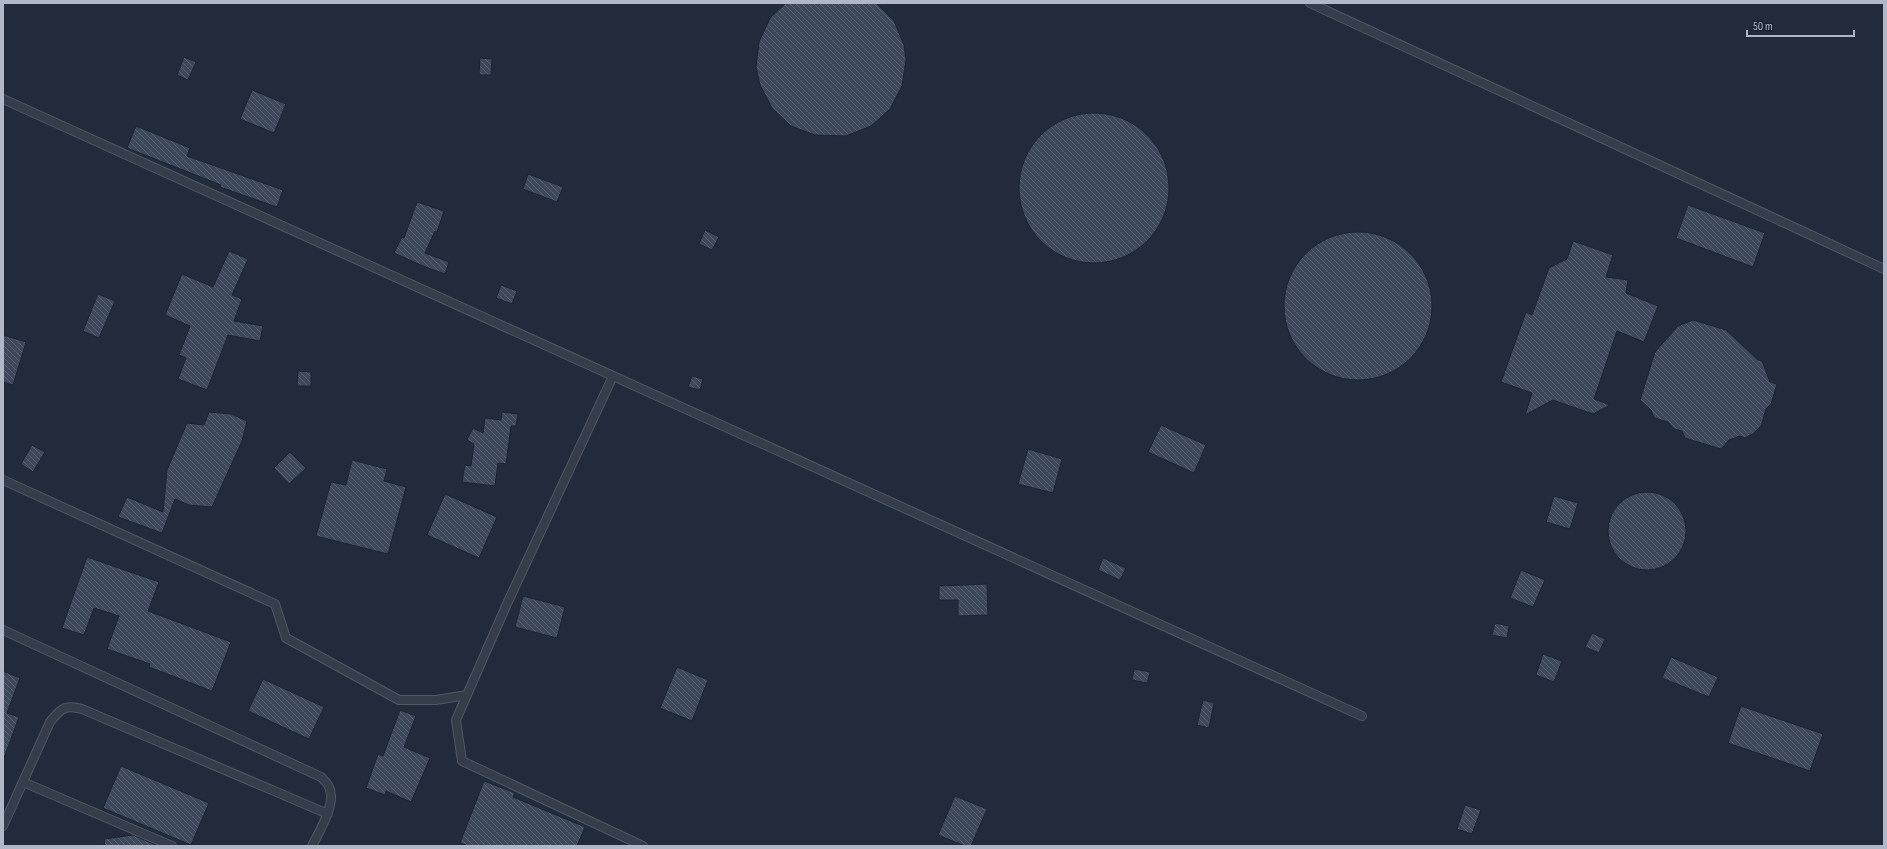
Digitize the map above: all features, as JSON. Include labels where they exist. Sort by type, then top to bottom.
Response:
[{"type":"lane","points":[[1310,3],[1884,269]]},
{"type":"lane","points":[[3,99],[1362,716]]},
{"type":"lane","points":[[614,376],[506,606],[456,720],[462,761],[643,846]]},
{"type":"lane","points":[[3,480],[275,604],[286,638],[399,700],[436,700],[467,695]]},
{"type":"lane","points":[[3,630],[321,777],[330,788],[330,799],[328,814],[312,846]]},
{"type":"lane","points":[[3,826],[50,722],[60,709],[71,706],[82,709],[328,814]]},
{"type":"lane","points":[[22,782],[172,846]]},
{"type":"building","points":[[786,3],[876,3],[894,21],[904,45],[906,60],[902,86],[890,109],[871,126],[846,136],[815,135],[791,126],[772,108],[760,85],[756,67],[759,42],[770,18]]},
{"type":"building","points":[[184,57],[196,62],[188,80],[177,75]]},
{"type":"building","points":[[480,58],[492,59],[491,75],[479,75]]},
{"type":"building","points":[[252,90],[286,104],[274,133],[240,119]]},
{"type":"building","points":[[1094,113],[1123,119],[1147,135],[1163,159],[1169,188],[1163,217],[1147,241],[1123,257],[1094,263],[1065,257],[1041,241],[1025,217],[1019,188],[1025,159],[1041,135],[1065,119]]},
{"type":"building","points":[[136,126],[190,148],[187,156],[283,190],[277,207],[220,187],[221,185],[127,148]]},
{"type":"building","points":[[528,174],[563,187],[557,202],[523,189]]},
{"type":"building","points":[[417,202],[444,211],[437,232],[435,231],[425,253],[449,262],[445,274],[394,253],[402,237],[404,238]]},
{"type":"building","points":[[1688,205],[1765,233],[1753,267],[1676,238]]},
{"type":"building","points":[[705,230],[719,237],[712,250],[699,244]]},
{"type":"building","points":[[1365,232],[1386,237],[1399,244],[1415,259],[1427,278],[1431,292],[1431,320],[1427,334],[1420,347],[1405,363],[1399,368],[1380,377],[1365,380],[1351,380],[1330,375],[1317,368],[1296,347],[1289,334],[1285,320],[1284,299],[1289,278],[1296,265],[1317,244],[1330,237],[1344,233]]},
{"type":"building","points":[[1573,241],[1613,255],[1606,277],[1628,280],[1626,293],[1658,306],[1644,342],[1617,331],[1594,399],[1610,405],[1593,414],[1553,400],[1525,415],[1532,393],[1501,382],[1526,312],[1532,315],[1549,268],[1567,259]]},
{"type":"building","points":[[229,251],[248,259],[232,295],[242,299],[234,321],[263,326],[260,341],[228,335],[207,390],[178,379],[186,358],[179,355],[190,326],[165,315],[182,274],[213,287]]},
{"type":"building","points":[[501,285],[517,291],[512,304],[496,298]]},
{"type":"building","points":[[98,294],[115,301],[99,338],[83,331]]},
{"type":"building","points":[[1693,320],[1726,330],[1758,360],[1762,361],[1770,382],[1777,384],[1771,404],[1766,409],[1761,426],[1753,434],[1745,438],[1740,436],[1729,440],[1721,449],[1685,438],[1682,431],[1674,429],[1668,422],[1654,418],[1651,410],[1640,400],[1655,352],[1678,326]]},
{"type":"building","points":[[3,335],[26,342],[13,385],[3,382]]},
{"type":"building","points":[[298,371],[311,372],[311,386],[297,386]]},
{"type":"building","points":[[692,376],[703,379],[700,390],[688,387]]},
{"type":"building","points":[[209,412],[231,414],[247,421],[242,441],[212,507],[189,505],[175,499],[162,533],[118,517],[127,497],[163,512],[167,470],[187,423],[204,425]]},
{"type":"building","points":[[502,412],[518,414],[516,426],[511,426],[506,464],[498,463],[495,486],[462,482],[465,465],[471,466],[474,444],[467,440],[473,428],[483,433],[485,418],[501,420]]},
{"type":"building","points":[[1161,425],[1206,445],[1194,473],[1148,452]]},
{"type":"building","points":[[32,445],[45,452],[33,472],[21,464]]},
{"type":"building","points":[[1028,449],[1062,459],[1053,493],[1018,484]]},
{"type":"building","points":[[290,452],[306,468],[289,484],[274,468]]},
{"type":"building","points":[[352,460],[387,469],[384,481],[406,487],[388,554],[316,536],[331,482],[346,485]]},
{"type":"building","points":[[1647,492],[1662,495],[1675,503],[1683,516],[1686,531],[1683,546],[1675,559],[1662,567],[1647,570],[1632,567],[1619,559],[1611,546],[1608,531],[1611,516],[1619,503],[1632,495]]},
{"type":"building","points":[[445,494],[497,517],[479,558],[427,535]]},
{"type":"building","points":[[1554,496],[1578,503],[1570,529],[1546,522]]},
{"type":"building","points":[[87,557],[159,582],[148,611],[231,642],[212,691],[149,667],[150,664],[107,649],[119,616],[94,608],[84,635],[62,628]]},
{"type":"building","points":[[1103,558],[1126,568],[1120,580],[1098,570]]},
{"type":"building","points":[[1521,570],[1545,580],[1533,607],[1510,598]]},
{"type":"building","points":[[987,584],[988,615],[958,616],[958,600],[939,600],[939,586]]},
{"type":"building","points":[[523,596],[565,607],[557,638],[515,627]]},
{"type":"building","points":[[1495,623],[1509,626],[1507,638],[1492,635]]},
{"type":"building","points":[[1592,633],[1605,639],[1599,653],[1585,647]]},
{"type":"building","points":[[1543,654],[1562,661],[1554,682],[1536,675]]},
{"type":"building","points":[[1671,657],[1718,677],[1709,697],[1662,678]]},
{"type":"building","points":[[677,667],[708,680],[692,721],[660,708]]},
{"type":"building","points":[[1134,669],[1150,672],[1147,683],[1132,680]]},
{"type":"building","points":[[3,671],[20,678],[7,713],[19,717],[4,758],[3,757]]},
{"type":"building","points":[[263,679],[324,707],[309,739],[248,711]]},
{"type":"building","points":[[1203,700],[1214,703],[1209,728],[1197,725]]},
{"type":"building","points":[[1741,706],[1823,734],[1810,771],[1728,743]]},
{"type":"building","points":[[400,710],[416,716],[404,747],[430,758],[411,802],[386,791],[385,795],[366,788],[378,754],[383,756]]},
{"type":"building","points":[[121,766],[209,803],[191,845],[103,808]]},
{"type":"building","points":[[484,781],[515,793],[513,797],[585,827],[577,846],[468,846],[460,843]]},
{"type":"building","points":[[955,796],[987,809],[971,846],[965,846],[938,835]]},
{"type":"building","points":[[1465,805],[1481,810],[1472,834],[1457,829]]},
{"type":"building","points":[[133,835],[158,846],[105,846],[104,839]]}]
